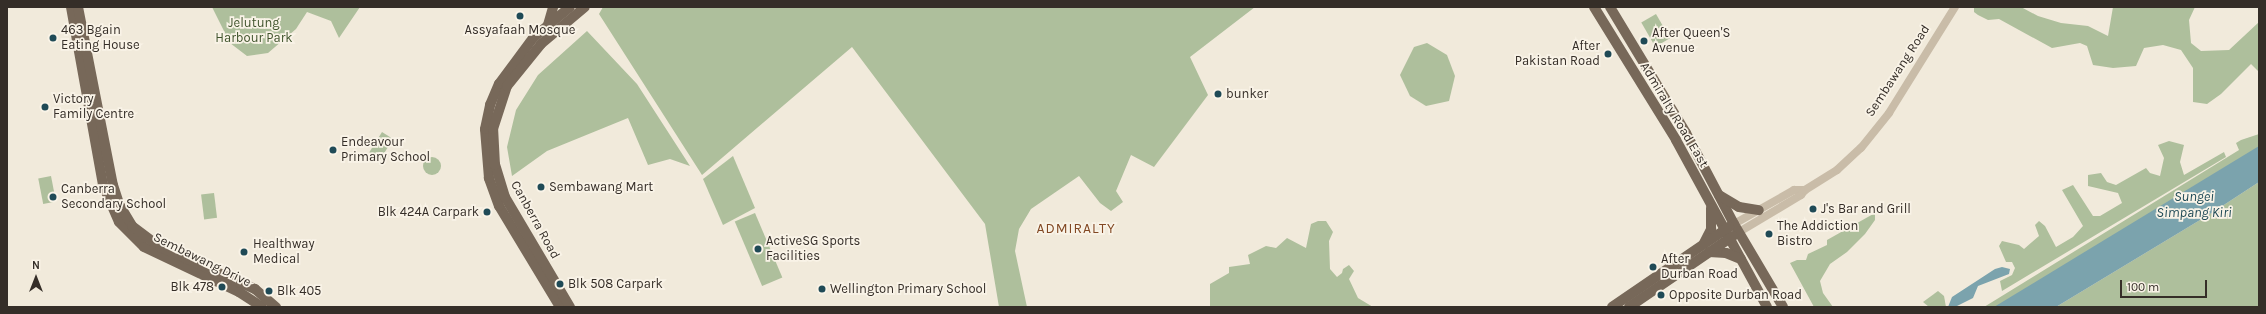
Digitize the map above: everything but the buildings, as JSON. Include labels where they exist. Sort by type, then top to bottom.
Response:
[{"type":"main road","name":"Sembawang Drive","points":[[71,7],[103,185],[119,222],[144,247],[239,292],[262,307]]},
{"type":"main road","name":"Sembawang Drive","points":[[78,7],[113,185],[119,204],[130,222],[148,240],[255,289],[276,307]]},
{"type":"main road","points":[[548,25],[553,7]]},
{"type":"main road","name":"Canberra Road","points":[[560,307],[500,206],[489,178],[485,151],[485,129],[490,105],[499,84],[533,38],[570,7]]},
{"type":"main road","name":"Canberra Road","points":[[570,307],[505,197],[495,165],[493,129],[507,86],[541,44],[585,7]]},
{"type":"main road","name":"Admiralty Road East","points":[[1594,7],[1676,140],[1767,307]]},
{"type":"main road","name":"Admiralty Road East","points":[[1610,7],[1686,133],[1737,228],[1783,307]]},
{"type":"main road","points":[[1719,195],[1739,207],[1759,210]]},
{"type":"main road","points":[[1710,204],[1710,229],[1707,247],[1741,259]]},
{"type":"main road","name":"Sembawang Road","points":[[1612,307],[1737,228]]},
{"type":"main road","name":"Sembawang Road","points":[[1629,307],[1707,247]]},
{"type":"street","name":"Sembawang Road","points":[[1737,228],[1796,198],[1805,190],[1837,170],[1861,148],[1890,113],[1955,7]]},
{"type":"street","name":"Sembawang Road","points":[[1737,228],[1759,210],[1794,190],[1805,190]]},
{"type":"green space","name":"Jelutung Harbour Park","points":[[212,7],[360,7],[339,38],[331,21],[307,12],[296,29],[268,53],[247,56],[230,43]]},
{"type":"green space","points":[[603,7],[1255,7],[1190,57],[1208,95],[1154,167],[1131,155],[1116,191],[1123,202],[1111,211],[1100,203],[1079,176],[1031,209],[1019,229],[1015,251],[1027,307],[999,307],[985,224],[852,47],[702,175],[599,14]]},
{"type":"green space","points":[[1974,7],[2021,7],[2038,16],[2061,23],[2088,26],[2108,36],[2113,7],[2195,7],[2189,20],[2191,43],[2201,51],[2229,50],[2259,22],[2259,72],[2251,64],[2221,94],[2207,104],[2193,102],[2193,68],[2181,50],[2163,45],[2144,48],[2136,66],[2113,68],[2093,65],[2087,46],[2080,43],[2052,48],[1999,19],[1988,20],[1978,15],[1974,12]]},
{"type":"green space","points":[[1656,14],[1670,38],[1655,47],[1641,22]]},
{"type":"green space","points":[[587,31],[637,84],[690,166],[670,159],[648,165],[628,118],[547,151],[512,176],[507,147],[516,110],[538,75]]},
{"type":"green space","points":[[1427,43],[1447,55],[1455,76],[1449,101],[1426,106],[1410,96],[1400,75],[1414,47]]},
{"type":"green space","points":[[382,132],[393,139],[380,159],[369,152]]},
{"type":"green space","points":[[2259,134],[2259,163],[2019,307],[1984,307],[2239,150],[2236,143]]},
{"type":"green space","points":[[2169,141],[2184,145],[2180,162],[2184,175],[2224,152],[2226,157],[2002,291],[2000,281],[2012,275],[2015,268],[2012,262],[2006,262],[1999,246],[2002,241],[2019,245],[2024,249],[2039,236],[2035,225],[2039,221],[2045,226],[2056,247],[2073,237],[2083,226],[2062,190],[2073,185],[2093,216],[2100,216],[2122,203],[2118,193],[2088,186],[2088,175],[2101,173],[2107,182],[2116,185],[2146,168],[2150,173],[2160,176],[2164,158],[2158,145]]},
{"type":"green space","points":[[733,156],[755,208],[723,225],[703,179]]},
{"type":"green space","points":[[432,157],[438,160],[441,166],[438,172],[432,175],[426,172],[423,166],[426,160]]},
{"type":"green space","points":[[51,176],[56,202],[43,204],[38,178]]},
{"type":"green space","points":[[2259,182],[2259,307],[2056,307],[2210,214]]},
{"type":"green space","points":[[214,193],[217,218],[204,219],[201,195]]},
{"type":"green space","name":"ActiveSG Sports Facilities","points":[[755,213],[782,277],[762,286],[735,222]]},
{"type":"green space","points":[[1875,213],[1875,220],[1865,234],[1847,252],[1830,264],[1820,281],[1823,293],[1833,307],[1814,307],[1790,263],[1797,260],[1806,260],[1808,254],[1827,245],[1827,240]]},
{"type":"green space","points":[[1318,221],[1326,221],[1333,232],[1329,241],[1330,269],[1337,277],[1342,273],[1343,269],[1349,265],[1354,271],[1349,279],[1358,298],[1373,307],[1210,307],[1210,284],[1229,273],[1229,267],[1250,264],[1248,255],[1266,246],[1276,248],[1287,238],[1306,248],[1311,224]]},
{"type":"green space","points":[[1938,291],[1944,296],[1946,307],[1929,307],[1923,302]]},
{"type":"water","name":"Sungei Simpang Kiri","points":[[2259,146],[2259,182],[2210,214],[2056,307],[1994,307]]},
{"type":"water","points":[[2002,267],[2010,269],[2009,274],[1978,286],[1973,298],[1955,307],[1948,307],[1952,297],[1995,269]]},
{"type":"place","name":"Assyafaah Mosque","points":[[520,16]]},
{"type":"place","name":"463 Bgain Eating House","points":[[53,38]]},
{"type":"place","name":"After Queen'S Avenue","points":[[1644,41]]},
{"type":"place","name":"After Pakistan Road","points":[[1608,54]]},
{"type":"place","name":"bunker","points":[[1218,94]]},
{"type":"place","name":"Victory Family Centre","points":[[45,107]]},
{"type":"place","name":"Endeavour Primary School","points":[[333,150]]},
{"type":"place","name":"Sembawang Mart","points":[[541,187]]},
{"type":"place","name":"Canberra Secondary School","points":[[53,197]]},
{"type":"place","name":"J's Bar and Grill","points":[[1813,209]]},
{"type":"place","name":"Blk 424A Carpark","points":[[487,212]]},
{"type":"place","name":"The Addiction Bistro","points":[[1769,234]]},
{"type":"place","name":"ActiveSG Sports Facilities","points":[[758,249]]},
{"type":"place","name":"Healthway Medical","points":[[244,252]]},
{"type":"place","name":"After Durban Road","points":[[1653,267]]},
{"type":"place","name":"Blk 508 Carpark","points":[[560,284]]},
{"type":"place","name":"Blk 478","points":[[222,287]]},
{"type":"place","name":"Wellington Primary School","points":[[822,289]]},
{"type":"place","name":"Blk 405","points":[[269,291]]},
{"type":"place","name":"Opposite Durban Road","points":[[1661,295]]},
{"type":"district","name":"ADMIRALTY","points":[[1076,229]]}]
